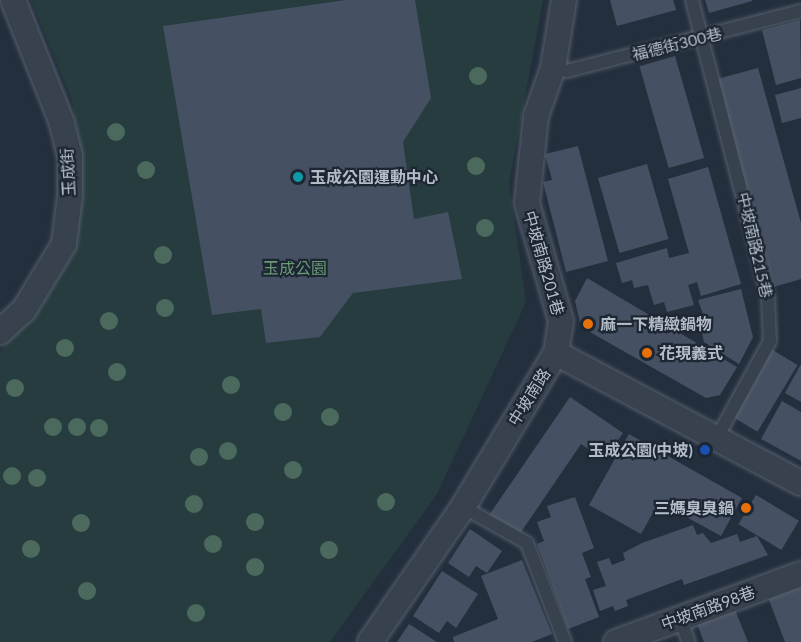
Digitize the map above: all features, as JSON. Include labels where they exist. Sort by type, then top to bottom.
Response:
[{"type":"street","name":"玉成街","points":[[0,332],[24,310],[63,244],[70,195],[70,156],[62,123],[13,0]]},
{"type":"street","name":"中坡南路201巷","points":[[556,353],[561,321],[527,202],[536,116],[553,68],[564,0]]},
{"type":"street","name":"中坡南路","points":[[370,642],[463,507],[556,353],[718,436],[801,483]]},
{"type":"street","name":"中坡南路98巷","points":[[616,642],[801,574]]},
{"type":"lane","name":"中坡南路215巷","points":[[692,0],[768,296],[770,341],[718,436]]},
{"type":"lane","name":"福德街300巷","points":[[553,68],[567,71],[702,39],[801,11]]},
{"type":"lane","points":[[463,507],[526,543],[565,642]]},
{"type":"lane","points":[[680,619],[689,642]]},
{"type":"green space","name":"玉成公園","points":[[31,0],[543,0],[509,184],[526,302],[437,494],[330,642],[0,642],[0,351],[73,244],[81,155],[72,100]]},
{"type":"building","name":"玉成公園運動中心","points":[[346,0],[415,0],[431,98],[403,142],[414,219],[448,212],[462,279],[353,293],[320,337],[266,343],[261,309],[212,315],[163,26]]},
{"type":"building","points":[[610,0],[673,0],[676,10],[617,26]]},
{"type":"building","points":[[705,0],[752,0],[752,1],[709,13]]},
{"type":"building","points":[[800,20],[801,78],[776,85],[762,30]]},
{"type":"building","points":[[675,56],[704,158],[669,168],[639,66]]},
{"type":"building","points":[[758,68],[801,223],[801,279],[774,287],[717,79]]},
{"type":"building","points":[[801,88],[801,118],[782,123],[775,95]]},
{"type":"building","points":[[578,146],[608,261],[566,272],[543,182],[552,180],[545,154]]},
{"type":"building","points":[[647,164],[668,239],[619,253],[598,178]]},
{"type":"building","points":[[708,167],[741,284],[701,296],[697,282],[688,285],[694,305],[667,312],[664,302],[654,305],[648,285],[634,288],[632,280],[622,283],[616,263],[667,248],[669,258],[689,253],[668,179]]},
{"type":"building","points":[[587,278],[737,367],[720,395],[706,398],[581,327],[575,301]]},
{"type":"building","points":[[741,289],[753,337],[739,364],[704,342],[701,328],[707,326],[698,300]]},
{"type":"building","points":[[771,349],[798,365],[757,432],[731,416]]},
{"type":"building","points":[[801,364],[801,402],[785,393]]},
{"type":"building","points":[[570,397],[623,433],[604,460],[581,444],[515,541],[485,521]]},
{"type":"building","points":[[782,401],[801,412],[801,461],[761,439]]},
{"type":"building","points":[[629,434],[742,498],[721,536],[659,502],[641,534],[589,505]]},
{"type":"building","points":[[756,495],[799,521],[781,550],[738,524]]},
{"type":"building","points":[[575,497],[594,548],[582,553],[591,577],[585,579],[599,617],[568,629],[537,544],[544,541],[537,522],[551,517],[547,506]]},
{"type":"building","points":[[693,525],[697,535],[703,533],[711,543],[737,534],[740,542],[757,536],[768,555],[684,585],[682,579],[626,600],[628,606],[615,611],[613,606],[600,611],[593,590],[606,586],[597,562],[609,558],[612,565],[625,560],[623,553],[642,543]]},
{"type":"building","points":[[470,529],[502,551],[487,573],[476,566],[469,577],[448,563]]},
{"type":"building","points":[[522,560],[552,634],[532,642],[454,642],[453,637],[498,619],[481,576]]},
{"type":"building","points":[[442,571],[478,594],[456,628],[447,621],[439,633],[413,616]]},
{"type":"building","points":[[789,584],[801,588],[801,642],[785,642],[766,592]]},
{"type":"building","points":[[734,607],[748,642],[704,642],[696,621]]},
{"type":"building","points":[[409,624],[437,642],[397,642]]},
{"type":"place","name":"玉成公園運動中心","points":[[298,177]]},
{"type":"place","name":"麻一下精緻鍋物","points":[[588,324]]},
{"type":"place","name":"花現義式","points":[[647,353]]},
{"type":"place","name":"玉成公園(中坡)","points":[[705,450]]},
{"type":"place","name":"三媽臭臭鍋","points":[[746,508]]}]
